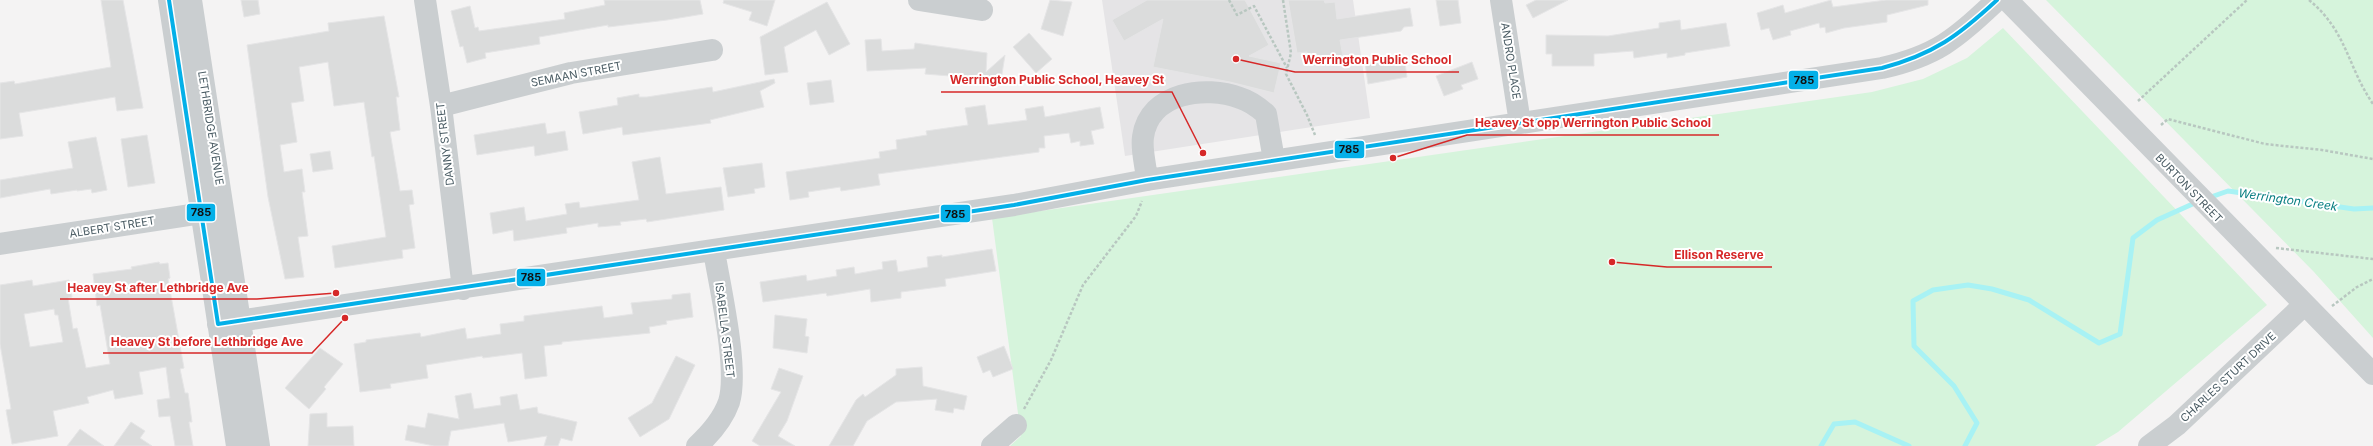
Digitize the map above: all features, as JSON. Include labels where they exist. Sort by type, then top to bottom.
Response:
[{"type":"street","name":"LETHBRIDGE AVENUE","points":[[169,0],[213,212],[241,321],[259,446]]},
{"type":"street","name":"LETHBRIDGE AVENUE","points":[[191,0],[213,212],[218,324],[237,446]]},
{"type":"street","name":"DANNY STREET","points":[[425,0],[441,106],[463,289]]},
{"type":"street","points":[[919,0],[982,10]]},
{"type":"street","name":"ANDRO PLACE","points":[[1501,0],[1520,122]]},
{"type":"street","points":[[218,324],[463,289],[1014,205],[1147,180],[1904,63],[1948,43],[1997,0]]},
{"type":"street","name":"BURTON STREET","points":[[2007,0],[2187,184],[2226,226],[2373,374]]},
{"type":"street","name":"SEMAAN STREET","points":[[441,106],[571,73],[712,50]]},
{"type":"street","points":[[1147,180],[1143,137],[1149,120],[1162,104],[1191,94],[1223,93],[1254,104],[1266,114],[1274,160]]},
{"type":"street","name":"ALBERT STREET","points":[[0,244],[213,212]]},
{"type":"street","name":"ISABELLA STREET","points":[[697,446],[718,424],[729,403],[732,390],[731,361],[714,251]]},
{"type":"street","name":"CHARLES STURT DRIVE","points":[[2149,446],[2178,425],[2310,311]]},
{"type":"street","points":[[992,446],[1016,425]]},
{"type":"path","points":[[1229,0],[1237,15],[1254,6],[1288,68]]},
{"type":"path","points":[[1284,0],[1291,53],[1286,74],[1289,83],[1307,115],[1316,137]]},
{"type":"path","points":[[2138,101],[2247,0]]},
{"type":"path","points":[[2309,0],[2334,26],[2344,44],[2360,86],[2373,104]]},
{"type":"path","points":[[2161,125],[2168,119],[2265,144],[2322,150],[2373,159]]},
{"type":"path","points":[[1016,425],[1051,360],[1082,285],[1136,216],[1142,201]]},
{"type":"path","points":[[2257,256],[2276,248],[2373,259]]},
{"type":"path","points":[[2310,311],[2373,279]]},
{"type":"shaded area","points":[[1102,0],[1353,0],[1370,118],[1125,156]]},
{"type":"green space","points":[[2046,0],[2373,0],[2373,338],[2314,272]]},
{"type":"green space","points":[[2003,28],[2267,305],[2118,432],[2095,446],[1010,446],[1021,436],[992,218],[1872,92],[1923,79],[1967,58]]},
{"type":"building","points":[[101,0],[123,0],[143,108],[117,111],[115,97],[19,113],[23,136],[0,139],[0,83],[14,81],[15,84],[111,67]]},
{"type":"building","points":[[241,0],[258,0],[260,14],[244,17]]},
{"type":"building","points":[[604,0],[700,0],[703,14],[608,27],[608,25],[539,37],[540,44],[485,53],[486,58],[467,63],[463,46],[460,47],[451,11],[470,6],[475,28],[478,27],[479,31],[565,19],[564,13],[605,5]]},
{"type":"building","points":[[724,0],[775,0],[767,26],[749,20],[752,12],[723,3]]},
{"type":"building","points":[[1050,0],[1072,2],[1063,36],[1041,29]]},
{"type":"building","points":[[1147,0],[1245,0],[1269,45],[1249,56],[1281,63],[1274,93],[1230,82],[1153,67],[1163,19],[1124,41],[1112,20]]},
{"type":"building","points":[[1288,0],[1324,0],[1325,3],[1335,2],[1337,19],[1410,8],[1413,26],[1404,27],[1401,31],[1340,40],[1343,57],[1309,62],[1307,52],[1297,53]]},
{"type":"building","points":[[1436,0],[1458,0],[1461,23],[1440,26]]},
{"type":"building","points":[[1536,0],[1568,0],[1533,18],[1526,5]]},
{"type":"building","points":[[1831,0],[1833,7],[1886,0],[1928,0],[1928,5],[1887,15],[1887,22],[1844,28],[1826,33],[1825,27],[1820,28],[1819,23],[1790,31],[1791,35],[1773,40],[1769,28],[1761,30],[1757,13],[1783,5],[1785,13]]},
{"type":"building","points":[[827,2],[850,44],[829,55],[816,30],[784,47],[788,72],[765,75],[760,37]]},
{"type":"building","points":[[384,16],[399,97],[396,97],[400,130],[390,132],[400,191],[412,190],[414,204],[409,205],[415,248],[402,250],[403,258],[335,268],[332,246],[386,237],[374,156],[372,157],[364,102],[334,106],[328,62],[299,67],[304,101],[291,103],[297,142],[280,145],[284,172],[302,169],[305,192],[302,192],[308,236],[298,237],[304,277],[285,279],[268,197],[247,45],[329,31],[328,23]]},
{"type":"building","points":[[1680,20],[1681,30],[1726,23],[1730,46],[1685,53],[1685,55],[1667,58],[1667,53],[1634,58],[1633,51],[1594,54],[1594,66],[1552,66],[1552,54],[1546,54],[1546,35],[1608,36],[1659,28],[1659,23]]},
{"type":"building","points":[[1029,33],[1052,59],[1036,73],[1013,47]]},
{"type":"building","points":[[881,39],[882,51],[914,49],[915,43],[987,53],[986,72],[1005,55],[1001,80],[925,74],[926,68],[867,71],[865,40]]},
{"type":"building","points":[[1404,57],[1407,77],[1368,84],[1365,63]]},
{"type":"building","points":[[1472,62],[1478,79],[1461,85],[1463,89],[1444,96],[1436,76]]},
{"type":"building","points":[[774,79],[775,83],[760,91],[764,107],[710,120],[711,123],[623,135],[622,127],[583,134],[579,112],[618,105],[617,98],[639,94],[639,97],[647,97],[712,87],[713,92]]},
{"type":"building","points":[[831,80],[834,102],[810,105],[807,83]]},
{"type":"building","points":[[985,105],[988,125],[1027,120],[1025,109],[1043,106],[1045,117],[1100,107],[1104,128],[1091,131],[1094,144],[1080,146],[1080,141],[1071,143],[1069,133],[1044,136],[1045,148],[1039,148],[1039,152],[878,174],[880,185],[841,191],[840,187],[808,192],[809,197],[790,200],[786,172],[880,158],[879,152],[897,149],[896,140],[927,135],[926,131],[968,125],[965,108]]},
{"type":"building","points":[[545,123],[547,134],[565,131],[568,150],[535,156],[534,146],[477,155],[474,135]]},
{"type":"building","points":[[147,135],[155,183],[128,187],[121,139]]},
{"type":"building","points":[[96,137],[107,190],[92,193],[91,189],[77,190],[51,194],[50,189],[0,198],[0,180],[73,168],[68,142]]},
{"type":"building","points":[[330,151],[333,169],[313,172],[310,154]]},
{"type":"building","points":[[660,157],[666,194],[721,187],[724,210],[647,222],[646,219],[620,222],[621,225],[598,227],[598,223],[566,228],[567,233],[514,241],[513,230],[493,234],[490,213],[524,207],[526,221],[567,214],[565,204],[579,202],[580,208],[639,200],[632,162]]},
{"type":"building","points":[[762,163],[765,187],[754,189],[755,193],[728,197],[723,168]]},
{"type":"building","points":[[992,249],[996,271],[945,279],[946,286],[901,292],[901,298],[871,302],[870,289],[827,296],[826,293],[763,302],[760,282],[806,275],[807,281],[837,276],[836,270],[854,267],[855,274],[883,269],[882,262],[896,260],[898,272],[928,267],[927,257],[942,255],[942,257]]},
{"type":"building","points":[[159,262],[160,264],[168,263],[170,278],[168,279],[184,368],[180,369],[185,393],[188,393],[192,422],[189,422],[193,446],[175,446],[170,416],[159,417],[157,400],[170,398],[166,367],[139,372],[143,394],[115,399],[113,390],[87,397],[89,403],[53,411],[58,436],[12,444],[6,410],[11,409],[0,344],[0,285],[32,280],[33,286],[69,280],[72,297],[68,298],[73,329],[77,328],[86,368],[110,364],[100,305],[97,306],[93,274],[132,269],[131,267]],"holes":[[[54,309],[55,315],[58,315],[63,342],[30,347],[24,314]]]},
{"type":"building","points":[[690,293],[693,317],[666,321],[667,324],[649,327],[650,333],[562,342],[562,344],[544,346],[547,376],[525,379],[522,353],[483,358],[482,356],[426,365],[428,378],[390,384],[391,388],[360,392],[354,344],[366,342],[366,340],[420,333],[421,337],[465,328],[467,339],[501,334],[500,324],[524,321],[524,316],[602,306],[604,318],[633,314],[631,303],[672,299],[672,295]]},
{"type":"building","points":[[775,315],[807,319],[805,336],[809,337],[807,353],[773,348]]},
{"type":"building","points":[[1004,346],[1013,369],[993,377],[990,370],[983,373],[977,357]]},
{"type":"building","points":[[320,348],[343,364],[324,387],[326,389],[309,409],[285,388]]},
{"type":"building","points":[[676,356],[695,365],[669,419],[640,437],[628,418],[652,403]]},
{"type":"building","points":[[922,367],[923,386],[967,396],[964,410],[954,408],[953,413],[935,410],[937,399],[896,402],[867,421],[853,446],[829,446],[856,400],[863,394],[865,397],[896,375],[896,369]]},
{"type":"building","points":[[779,368],[803,376],[787,421],[778,436],[795,446],[760,446],[752,441],[781,392],[771,389]]},
{"type":"building","points":[[471,393],[474,409],[501,405],[500,397],[517,394],[520,410],[537,407],[538,413],[577,422],[572,441],[561,438],[558,446],[544,446],[547,436],[508,442],[504,423],[451,431],[448,446],[434,446],[405,440],[408,425],[425,428],[428,413],[459,419],[455,396]]},
{"type":"building","points":[[327,413],[327,427],[353,426],[354,446],[308,446],[310,414]]},
{"type":"building","points":[[131,422],[145,431],[140,438],[152,446],[114,446]]},
{"type":"building","points":[[80,429],[104,446],[67,446]]},
{"type":"waterway","name":"Werrington Creek","points":[[2208,198],[2228,191],[2354,209],[2373,208]]},
{"type":"waterway","name":"Werrington Creek","points":[[1965,446],[1977,423],[1954,386],[1914,346],[1913,301],[1933,290],[1968,285],[1992,289],[2029,300],[2099,343],[2120,334],[2133,238],[2157,220],[2197,202]]},
{"type":"waterway","name":"Werrington Creek","points":[[1821,446],[1834,424],[1855,422],[1909,446]]},
{"type":"transit line","name":"785","points":[[169,0],[218,324],[1014,205],[1147,180],[1882,68],[1900,63],[1931,50],[1957,34],[1997,0]]},
{"type":"place","name":"Werrington Public School","points":[[1236,59]]},
{"type":"place","name":"Werrington Public School, Heavey St","points":[[1203,153]]},
{"type":"place","name":"Heavey St opp Werrington Public School","points":[[1393,158]]},
{"type":"place","name":"Ellison Reserve","points":[[1612,262]]},
{"type":"place","name":"Heavey St after Lethbridge Ave","points":[[336,293]]},
{"type":"place","name":"Heavey St before Lethbridge Ave","points":[[345,318]]}]
